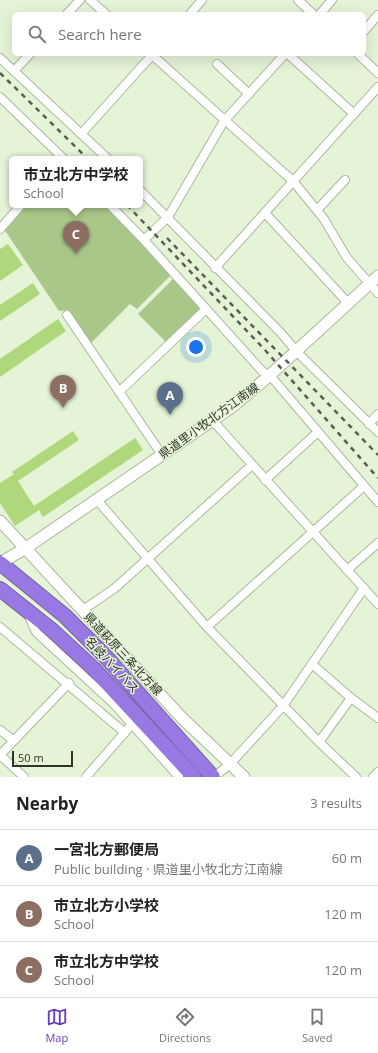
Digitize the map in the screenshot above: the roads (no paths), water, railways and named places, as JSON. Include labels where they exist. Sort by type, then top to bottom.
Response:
[{"type":"highway","name":"名岐バイパス","points":[[0,563],[66,616],[104,655],[214,777]]},
{"type":"highway","name":"名岐バイパス","points":[[0,589],[53,631],[94,668],[194,777]]},
{"type":"main road","name":"県道里小牧北方江南線","points":[[26,548],[213,421],[269,376],[374,279]]},
{"type":"main road","name":"県道萩原三条北方線","points":[[0,520],[182,718],[244,777]]},
{"type":"main road","points":[[0,563],[26,548]]},
{"type":"street","points":[[69,12],[80,0]]},
{"type":"street","points":[[90,0],[104,12]]},
{"type":"street","points":[[192,12],[202,0]]},
{"type":"street","points":[[298,0],[311,12]]},
{"type":"street","points":[[322,12],[332,0]]},
{"type":"street","points":[[366,29],[378,15]]},
{"type":"street","points":[[14,71],[28,56]]},
{"type":"street","points":[[81,134],[150,56]]},
{"type":"street","points":[[154,56],[224,121],[293,181],[324,219],[340,248],[374,279],[378,293]]},
{"type":"street","points":[[144,240],[168,217],[224,121],[283,56]]},
{"type":"street","points":[[290,56],[354,114]]},
{"type":"street","points":[[360,56],[378,73]]},
{"type":"street","points":[[0,58],[105,156]]},
{"type":"street","points":[[217,64],[249,94]]},
{"type":"street","points":[[216,268],[378,87]]},
{"type":"street","points":[[0,97],[60,156]]},
{"type":"street","points":[[317,210],[345,180]]},
{"type":"street","points":[[143,193],[281,333],[296,351],[378,432]]},
{"type":"street","points":[[0,229],[18,208]]},
{"type":"street","points":[[113,208],[144,240],[262,371],[269,376],[378,502]]},
{"type":"street","points":[[265,213],[348,303]]},
{"type":"street","points":[[119,392],[206,309]]},
{"type":"street","points":[[68,315],[162,455]]},
{"type":"street","points":[[369,424],[378,414]]},
{"type":"street","points":[[213,421],[378,604]]},
{"type":"street","points":[[265,480],[318,432]]},
{"type":"street","points":[[82,610],[115,588],[182,526],[252,465]]},
{"type":"street","points":[[207,628],[364,486]]},
{"type":"street","points":[[97,500],[207,628],[283,706],[356,777]]},
{"type":"street","points":[[347,570],[378,542]]},
{"type":"street","points":[[214,777],[230,764],[283,706],[364,588]]},
{"type":"street","points":[[26,609],[36,632],[94,683],[133,723],[179,777]]},
{"type":"street","points":[[0,627],[125,733]]},
{"type":"street","points":[[312,664],[351,698],[378,718]]},
{"type":"street","points":[[24,777],[0,755],[69,684]]},
{"type":"street","points":[[319,742],[351,698]]},
{"type":"street","points":[[86,777],[133,723]]},
{"type":"street","points":[[0,730],[13,740]]},
{"type":"street","points":[[373,777],[378,772]]},
{"type":"railway","points":[[0,73],[85,156]]},
{"type":"railway","points":[[130,208],[265,350],[378,478]]},
{"type":"railway","points":[[167,238],[378,455]]},
{"type":"place","name":"市立北方中学校","points":[[76,254]]},
{"type":"place","name":"市立北方小学校","points":[[63,408]]},
{"type":"place","name":"一宮北方郵便局","points":[[170,415]]}]
